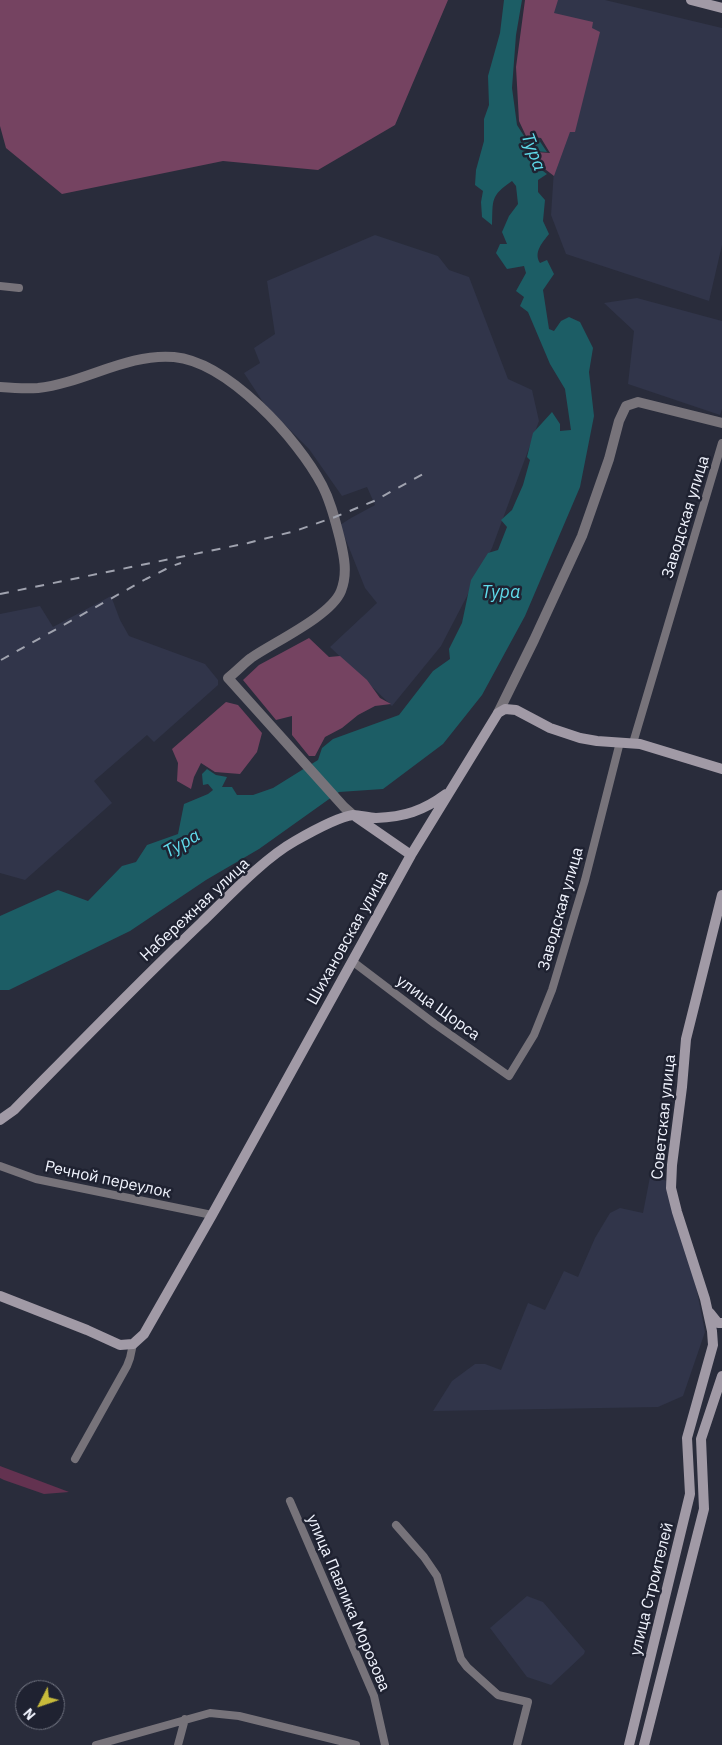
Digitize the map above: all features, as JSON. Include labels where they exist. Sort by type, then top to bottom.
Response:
[{"type":"main road","points":[[691,0],[722,8]]},
{"type":"main road","points":[[498,713],[505,709],[516,710],[550,728],[571,736],[597,741],[650,746],[722,769]]},
{"type":"main road","name":"Шихановская улица","points":[[133,1344],[150,1325],[411,855],[498,713]]},
{"type":"main road","name":"Набережная улица","points":[[0,1120],[14,1110],[162,960],[253,874],[292,842],[353,815],[374,818],[397,816],[428,806],[449,792]]},
{"type":"main road","points":[[353,815],[411,855]]},
{"type":"main road","name":"Советская улица","points":[[687,1439],[717,1332],[708,1310],[677,1212],[671,1188],[672,1165],[686,1039],[722,896]]},
{"type":"main road","points":[[0,1296],[115,1343],[133,1344]]},
{"type":"main road","points":[[708,1310],[713,1318],[722,1324]]},
{"type":"main road","points":[[706,1372],[722,1376]]},
{"type":"main road","name":"улица Строителей","points":[[644,1745],[704,1512],[702,1440],[722,1376]]},
{"type":"main road","points":[[687,1439],[694,1437],[702,1440]]},
{"type":"main road","name":"улица Строителей","points":[[629,1745],[690,1494],[687,1439]]},
{"type":"main road","points":[[690,1488],[694,1491],[704,1490]]},
{"type":"main road","points":[[687,1507],[698,1506],[704,1512]]},
{"type":"street","points":[[0,286],[19,288]]},
{"type":"street","points":[[0,387],[38,388],[62,383],[118,366],[156,358],[176,358],[192,361],[209,369],[252,399],[272,418],[312,468],[322,485],[335,517],[345,562],[344,579],[336,599],[320,614],[251,658],[228,678],[344,808],[353,815]]},
{"type":"street","name":"Шихановская улица","points":[[498,713],[582,536],[609,458],[619,421],[626,406],[638,402],[722,423]]},
{"type":"street","name":"Заводская улица","points":[[633,743],[722,443]]},
{"type":"street","name":"Заводская улица","points":[[509,1076],[534,1035],[552,990],[585,880],[620,742]]},
{"type":"street","name":"улица Щорса","points":[[352,961],[435,1024],[509,1076]]},
{"type":"street","name":"Речной переулок","points":[[0,1166],[36,1179],[212,1216]]},
{"type":"street","points":[[75,1459],[130,1358],[133,1344]]},
{"type":"street","name":"улица Павлика Морозова","points":[[290,1501],[374,1696],[385,1745]]},
{"type":"street","points":[[396,1525],[424,1557],[437,1576],[461,1659],[467,1667],[498,1695],[528,1702],[517,1745]]},
{"type":"street","points":[[96,1745],[210,1713],[239,1716],[356,1745]]},
{"type":"street","points":[[178,1745],[185,1719]]},
{"type":"shaded area","points":[[0,0],[448,0],[395,125],[318,170],[223,161],[62,194],[6,148],[0,126]]},
{"type":"shaded area","points":[[525,0],[558,0],[554,13],[593,22],[592,28],[600,32],[575,132],[570,132],[554,176],[533,160],[536,152],[550,153],[541,138],[526,136],[519,121],[516,67]]},
{"type":"shaded area","points":[[537,0],[605,0],[722,28],[722,245],[709,301],[566,254],[551,215],[556,139]]},
{"type":"shaded area","points":[[375,235],[438,256],[449,270],[469,277],[508,379],[532,390],[539,421],[492,548],[441,646],[392,706],[330,647],[377,603],[365,588],[340,525],[375,505],[367,487],[342,496],[309,449],[265,405],[244,373],[260,363],[254,348],[275,334],[267,281]]},
{"type":"shaded area","points":[[637,298],[722,321],[722,409],[720,415],[628,384],[634,331],[604,303]]},
{"type":"shaded area","points":[[111,596],[120,620],[129,636],[205,664],[218,680],[218,685],[154,742],[147,735],[94,781],[112,803],[25,880],[0,873],[0,614],[40,606],[53,627]]},
{"type":"shaded area","points":[[309,638],[329,657],[340,656],[367,680],[380,698],[391,704],[375,706],[325,737],[315,756],[309,756],[292,735],[292,716],[276,720],[243,680],[259,665]]},
{"type":"shaded area","points":[[226,702],[238,705],[262,733],[257,752],[240,774],[215,772],[201,763],[194,777],[191,789],[177,781],[178,763],[172,749]]},
{"type":"shaded area","points":[[650,1177],[668,1181],[696,1286],[705,1332],[683,1396],[658,1407],[433,1411],[452,1381],[475,1364],[485,1364],[501,1370],[528,1303],[545,1310],[564,1271],[578,1277],[595,1238],[610,1213],[620,1208],[643,1213]]},
{"type":"shaded area","points":[[0,1466],[69,1492],[44,1494],[4,1480],[0,1478]]},
{"type":"shaded area","points":[[527,1596],[543,1602],[585,1651],[551,1685],[527,1677],[490,1628]]},
{"type":"water","name":"Тура","points":[[504,0],[522,0],[516,35],[512,88],[517,125],[526,139],[539,140],[547,152],[534,151],[531,162],[547,174],[538,180],[538,192],[545,200],[543,221],[549,234],[538,251],[538,259],[540,263],[547,260],[554,274],[543,290],[549,329],[554,331],[561,321],[569,317],[580,322],[593,348],[589,372],[594,416],[580,487],[525,616],[482,695],[443,744],[383,789],[339,792],[259,849],[206,880],[130,931],[9,990],[0,990],[0,916],[58,890],[88,901],[122,866],[136,862],[147,845],[178,834],[184,804],[213,790],[208,784],[203,785],[202,774],[207,769],[216,775],[227,777],[222,787],[232,787],[237,795],[253,795],[273,788],[318,760],[322,748],[333,739],[399,715],[433,671],[450,659],[449,649],[462,623],[471,580],[488,553],[498,550],[507,527],[501,520],[512,510],[523,485],[530,460],[527,457],[533,433],[552,412],[560,424],[560,431],[571,430],[565,389],[550,364],[528,312],[520,306],[524,297],[516,291],[526,273],[524,266],[507,269],[496,253],[500,244],[507,244],[502,232],[509,216],[518,204],[516,186],[512,181],[496,195],[493,204],[492,225],[482,217],[481,202],[483,191],[475,185],[476,170],[484,141],[484,119],[489,105],[488,76],[500,33]]},
{"type":"railway","points":[[0,594],[248,543],[295,531],[374,501],[425,473]]},
{"type":"railway","points":[[1,660],[146,579],[181,563]]}]
